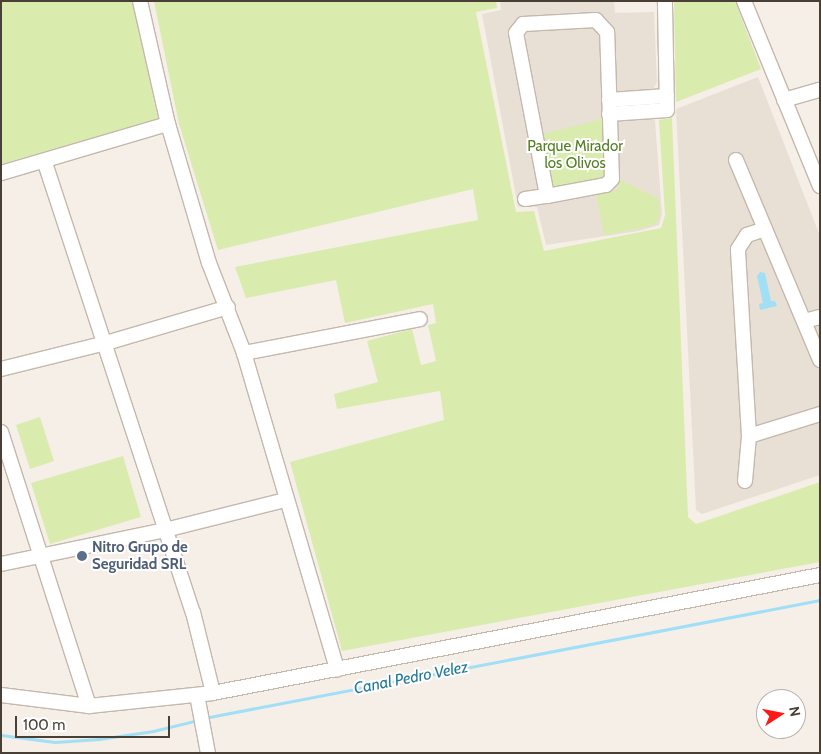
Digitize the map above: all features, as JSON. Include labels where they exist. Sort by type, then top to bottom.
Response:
[{"type":"street","points":[[140,1],[168,124],[209,263],[228,307],[244,353],[285,500],[337,670]]},
{"type":"street","points":[[665,1],[667,103]]},
{"type":"street","points":[[744,1],[820,186]]},
{"type":"street","points":[[525,199],[547,196],[610,183],[607,32],[601,23],[596,20],[523,24],[516,33],[547,196]]},
{"type":"street","points":[[784,100],[820,90]]},
{"type":"street","points":[[608,100],[667,103]]},
{"type":"street","points":[[609,114],[667,103]]},
{"type":"street","points":[[1,173],[44,163],[168,124]]},
{"type":"street","points":[[736,160],[804,321],[815,333],[820,360]]},
{"type":"street","points":[[44,163],[106,343],[193,612],[213,693]]},
{"type":"street","points":[[745,481],[749,436],[738,248],[746,235],[766,229]]},
{"type":"street","points":[[1,369],[106,343],[228,307]]},
{"type":"street","points":[[804,321],[820,316]]},
{"type":"street","points":[[244,353],[420,319]]},
{"type":"street","points":[[749,436],[820,414]]},
{"type":"street","points":[[1,432],[89,706]]},
{"type":"street","points":[[1,564],[165,530],[285,500]]},
{"type":"street","points":[[1,695],[89,706],[198,701],[213,693],[820,576]]},
{"type":"street","points":[[198,701],[208,753]]},
{"type":"shaded area","points":[[500,1],[614,1],[615,13],[654,12],[657,82],[649,97],[651,114],[655,120],[662,215],[659,225],[639,231],[546,245],[537,207],[518,207],[482,14],[501,10]]},
{"type":"shaded area","points":[[758,77],[820,236],[820,475],[702,514],[696,510],[676,109]]},
{"type":"green space","points":[[1,1],[133,1],[158,119],[1,164]]},
{"type":"green space","points":[[154,1],[496,1],[497,8],[476,12],[516,212],[534,211],[544,251],[661,228],[665,215],[659,120],[672,118],[688,517],[696,524],[820,482],[820,562],[342,651],[290,462],[444,420],[440,391],[337,409],[334,394],[378,382],[367,341],[412,329],[421,365],[436,361],[428,325],[436,323],[433,304],[345,323],[336,280],[246,298],[235,267],[478,220],[473,189],[218,250],[179,124]]},
{"type":"green space","points":[[674,1],[735,1],[761,69],[676,102]]},
{"type":"green space","name":"Parque Mirador los Olivos","points":[[603,119],[605,174],[602,179],[552,188],[543,134]]},
{"type":"green space","points":[[619,179],[659,199],[660,215],[656,223],[648,227],[604,235],[596,194],[612,192],[619,188]]},
{"type":"green space","points":[[40,417],[54,461],[30,469],[16,425]]},
{"type":"green space","points":[[123,456],[141,517],[50,544],[31,483]]},
{"type":"water","points":[[760,272],[765,273],[771,301],[775,301],[777,306],[760,310],[759,304],[763,303],[757,276]]},
{"type":"waterway","name":"Canal Pedro Velez","points":[[204,718],[820,600]]},
{"type":"waterway","name":"Canal Pedro Velez","points":[[1,735],[55,742],[99,739],[153,731],[198,720]]},
{"type":"place","name":"Nitro Grupo de Seguridad SRL","points":[[82,556]]}]
